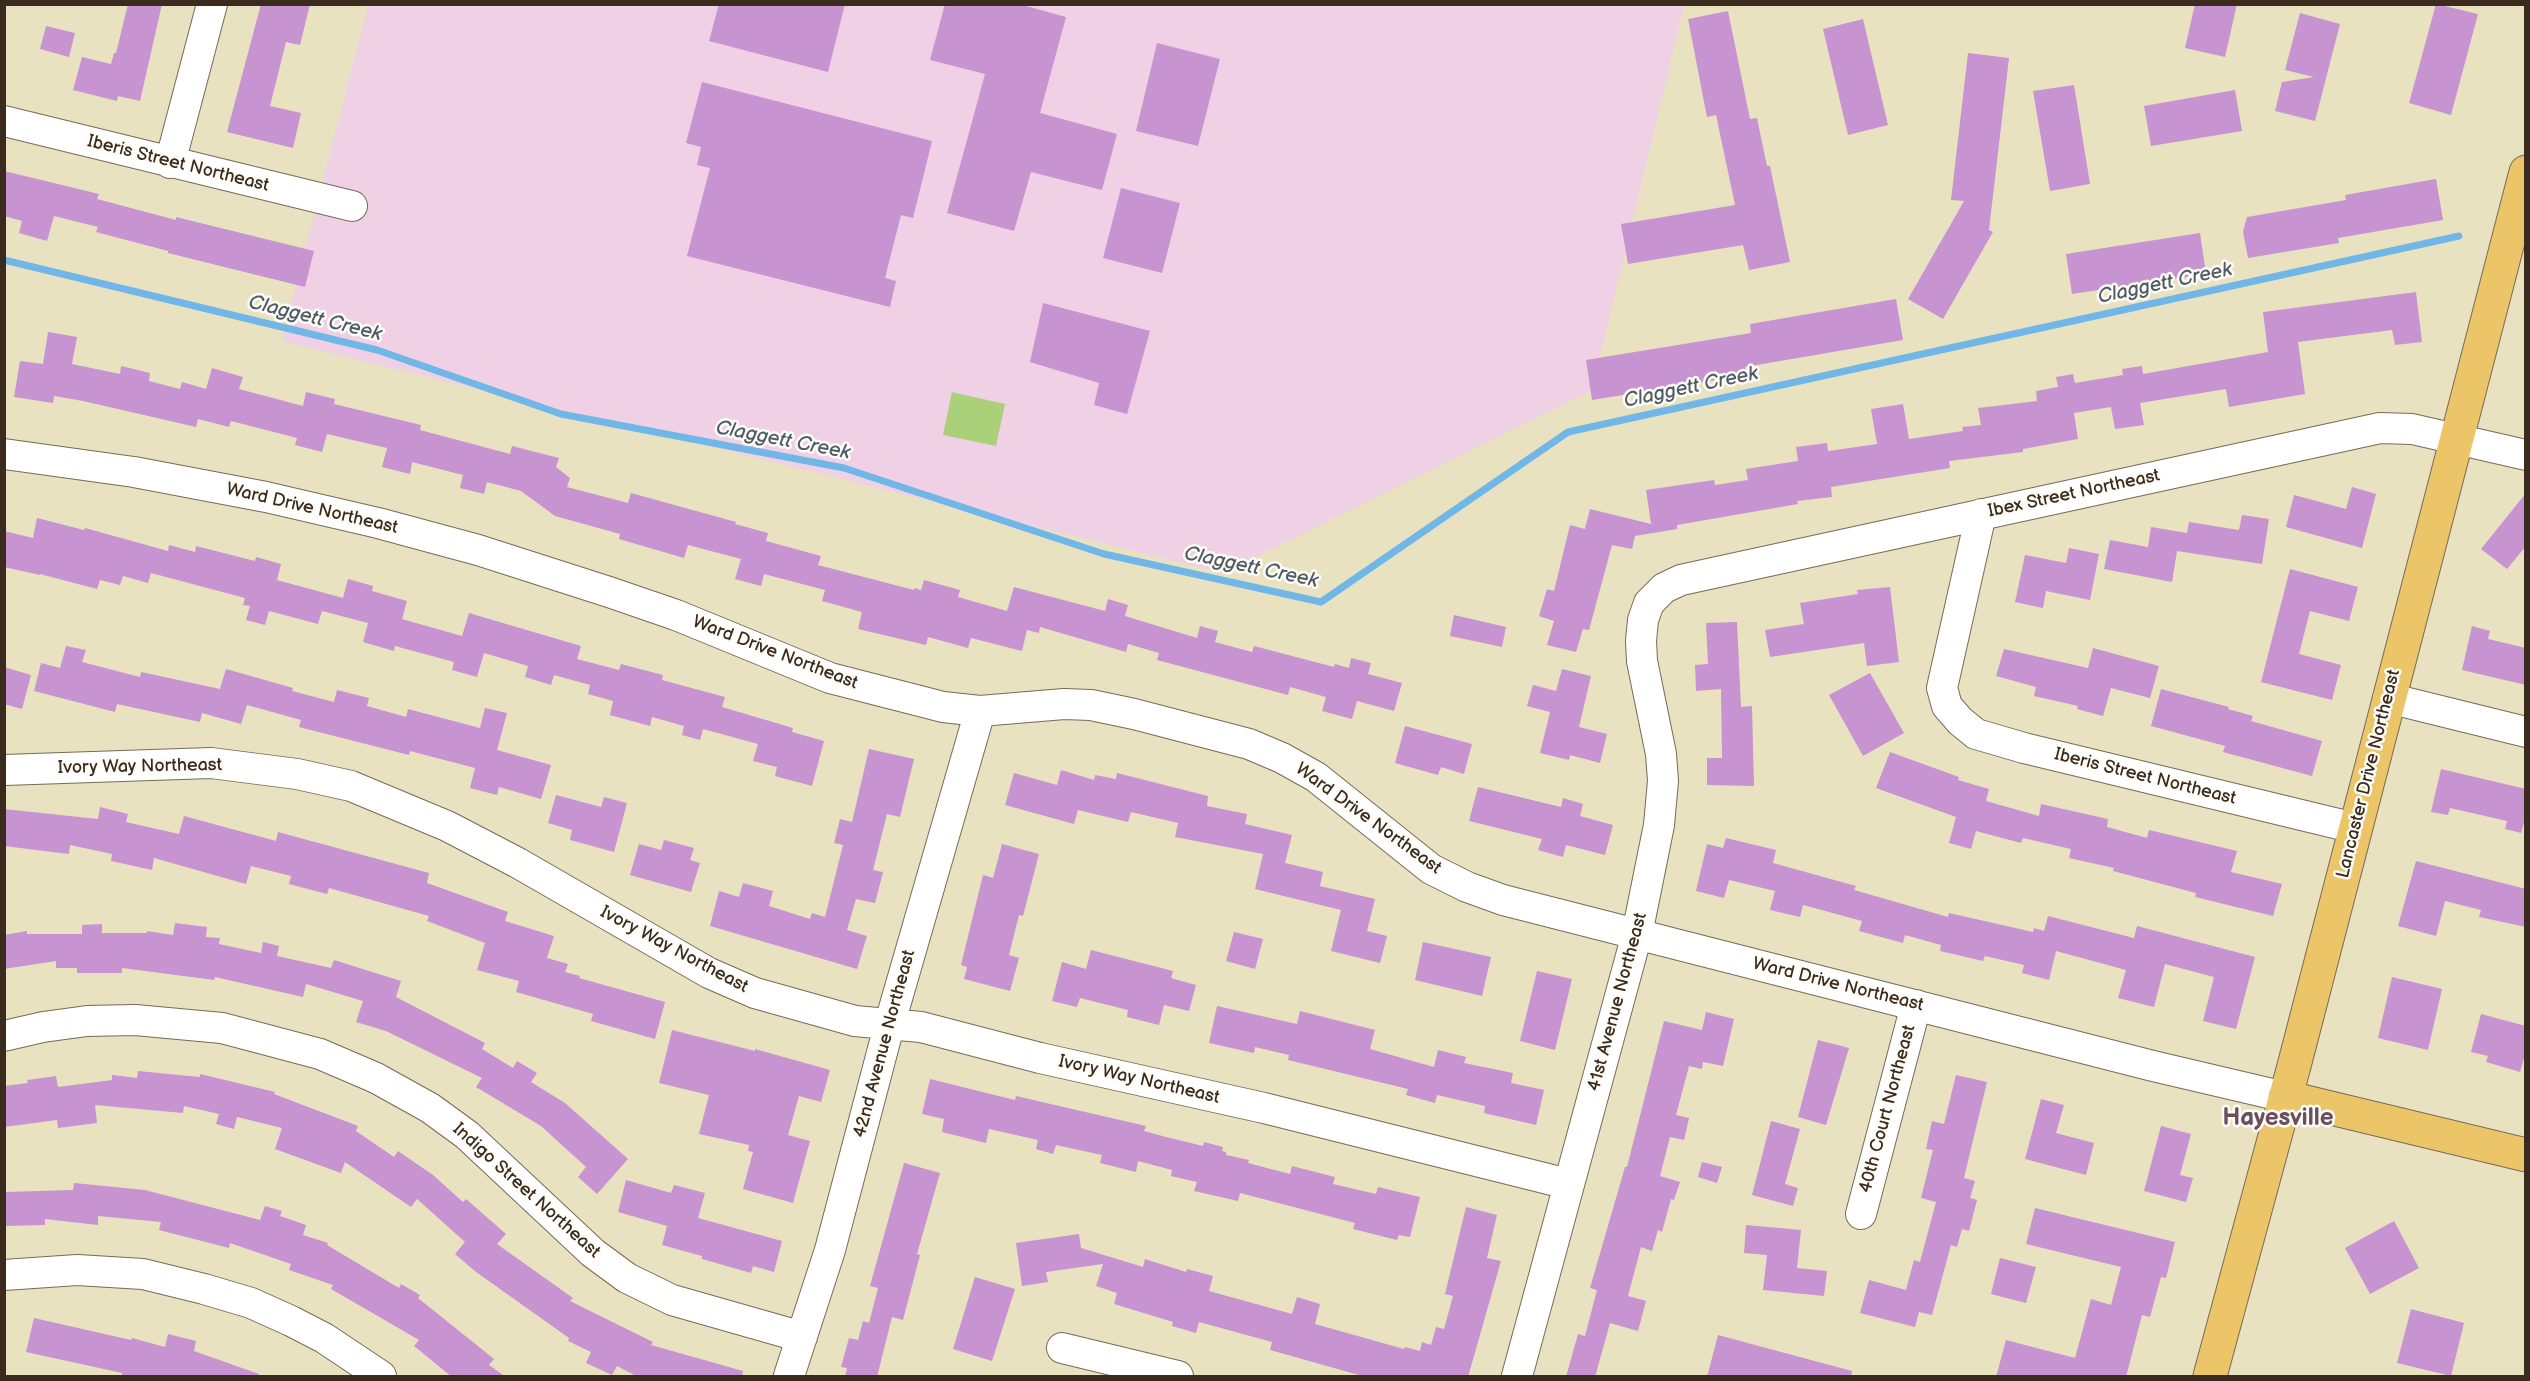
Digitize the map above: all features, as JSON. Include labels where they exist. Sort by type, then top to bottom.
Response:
[{"type":"main road","name":"Lancaster Drive Northeast","points":[[2210,1377],[2355,828],[2455,437],[2523,192]]},
{"type":"main road","name":"Ward Drive Northeast","points":[[2284,1097],[2526,1155]]},
{"type":"street","points":[[170,163],[212,4]]},
{"type":"street","name":"Iberis Street Northeast","points":[[4,121],[352,206]]},
{"type":"street","name":"Ibex Street Northeast","points":[[1643,620],[1648,603],[1664,588],[1681,580],[2380,428],[2412,429],[2526,455]]},
{"type":"street","name":"Ward Drive Northeast","points":[[4,454],[134,472],[266,497],[378,523],[478,550],[609,592],[676,615],[830,678],[943,707],[980,711],[1064,704],[1091,705],[1249,744],[1282,758],[1316,777],[1431,868],[1467,887],[1503,900],[2152,1066],[2284,1097]]},
{"type":"street","name":"Iberis Street Northeast","points":[[1981,514],[1942,688],[1947,706],[1976,734],[2024,748],[2355,828]]},
{"type":"street","name":"41st Avenue Northeast","points":[[1516,1377],[1637,934],[1659,825],[1663,781],[1661,754],[1642,661],[1643,620]]},
{"type":"street","points":[[2388,698],[2526,732]]},
{"type":"street","name":"42nd Avenue Northeast","points":[[789,1377],[830,1250],[889,1026],[980,711]]},
{"type":"street","name":"Ivory Way Northeast","points":[[4,770],[211,763],[297,774],[351,786],[447,826],[519,863],[709,973],[755,993],[855,1021],[889,1026],[921,1027],[1040,1058],[1264,1108],[1568,1184]]},
{"type":"street","name":"40th Court Northeast","points":[[1861,1214],[1916,1005]]},
{"type":"street","name":"Indigo Street Northeast","points":[[4,1036],[76,1023],[135,1020],[222,1028],[320,1054],[376,1078],[430,1108],[467,1135],[593,1253],[627,1278],[672,1300],[802,1337]]},
{"type":"street","points":[[4,1275],[77,1270],[143,1274],[204,1289],[250,1304],[291,1321],[333,1344],[381,1377]]},
{"type":"street","points":[[1062,1348],[1178,1377]]},
{"type":"shaded area","points":[[368,5],[1684,5],[1592,390],[1223,573],[282,341]]},
{"type":"green space","points":[[952,392],[1005,404],[996,446],[943,435]]},
{"type":"building","points":[[128,4],[162,4],[140,101],[118,96],[117,101],[73,90],[82,57],[111,64],[114,53],[116,53]]},
{"type":"building","points":[[261,4],[310,4],[300,45],[286,42],[270,106],[301,113],[293,148],[227,132]]},
{"type":"building","points":[[719,4],[845,4],[828,72],[709,41]]},
{"type":"building","points":[[945,4],[1019,4],[1066,17],[1040,113],[1117,134],[1102,190],[1031,172],[1014,231],[947,213],[985,74],[930,60]]},
{"type":"building","points":[[2195,4],[2237,4],[2225,57],[2185,48]]},
{"type":"building","points":[[2436,4],[2478,14],[2451,115],[2409,103]]},
{"type":"building","points":[[1728,11],[1750,119],[1757,118],[1767,166],[1770,166],[1790,262],[1749,270],[1743,245],[1628,264],[1621,224],[1735,205],[1716,115],[1707,117],[1688,19]]},
{"type":"building","points":[[2300,13],[2340,24],[2315,121],[2275,111],[2282,82],[2314,77],[2285,70]]},
{"type":"building","points":[[1863,19],[1888,125],[1848,135],[1823,29]]},
{"type":"building","points":[[46,26],[75,33],[69,57],[40,49]]},
{"type":"building","points":[[1157,43],[1220,59],[1198,146],[1136,131]]},
{"type":"building","points":[[1968,53],[2009,58],[1989,230],[1993,232],[1943,319],[1908,299],[1964,201],[1951,200]]},
{"type":"building","points":[[702,82],[932,141],[913,218],[901,215],[885,278],[896,281],[890,307],[687,256],[710,168],[697,165],[701,147],[686,143]]},
{"type":"building","points":[[2074,85],[2090,184],[2050,191],[2033,91]]},
{"type":"building","points":[[2235,90],[2242,131],[2151,146],[2144,106]]},
{"type":"building","points":[[4,171],[99,194],[97,199],[176,220],[176,217],[314,251],[305,287],[168,253],[168,251],[96,232],[98,227],[54,216],[47,241],[19,233],[22,221],[4,216]]},
{"type":"building","points":[[2436,179],[2443,220],[2338,238],[2339,243],[2248,258],[2243,232],[2247,217],[2346,200],[2345,195]]},
{"type":"building","points":[[1121,188],[1180,203],[1162,273],[1103,258]]},
{"type":"building","points":[[2200,233],[2206,274],[2072,294],[2066,254]]},
{"type":"building","points":[[2416,292],[2422,342],[2395,345],[2392,330],[2298,342],[2305,394],[2229,407],[2226,389],[2140,403],[2144,425],[2115,429],[2111,407],[2074,413],[2078,439],[2023,449],[2023,452],[1949,461],[1950,468],[1831,487],[1832,497],[1797,501],[1798,504],[1677,525],[1677,529],[1635,536],[1632,549],[1612,545],[1589,630],[1583,629],[1576,652],[1547,645],[1554,621],[1539,616],[1547,589],[1554,591],[1570,525],[1585,529],[1590,509],[1651,524],[1646,490],[1714,480],[1715,485],[1748,480],[1746,469],[1798,461],[1796,447],[1827,443],[1828,451],[1877,444],[1871,409],[1903,404],[1909,439],[1963,431],[1962,427],[1981,425],[1978,408],[2037,401],[2036,391],[2058,387],[2056,377],[2073,374],[2075,383],[2123,375],[2122,369],[2142,366],[2143,374],[2268,352],[2263,312]]},
{"type":"building","points":[[1896,299],[1903,340],[1745,367],[1747,375],[1592,400],[1586,360],[1751,333],[1750,324]]},
{"type":"building","points":[[1043,303],[1150,331],[1127,414],[1094,405],[1099,383],[1030,362]]},
{"type":"building","points":[[48,332],[77,337],[72,364],[120,374],[121,366],[150,373],[149,381],[180,389],[182,382],[206,389],[212,368],[243,377],[239,389],[303,406],[306,392],[335,399],[334,404],[421,425],[420,430],[510,454],[512,446],[559,458],[556,467],[570,478],[567,487],[628,503],[631,493],[736,522],[735,524],[768,533],[766,541],[821,556],[818,565],[914,590],[914,588],[921,590],[924,580],[960,590],[958,597],[1007,611],[1014,587],[1105,611],[1108,599],[1128,605],[1125,616],[1197,638],[1200,626],[1218,631],[1215,642],[1252,652],[1254,646],[1334,667],[1335,664],[1349,668],[1351,658],[1371,663],[1368,674],[1402,683],[1394,711],[1357,701],[1352,719],[1322,711],[1326,697],[1290,687],[1288,695],[1157,660],[1159,653],[1128,644],[1126,652],[1040,627],[1039,633],[1027,630],[1022,651],[971,638],[968,648],[928,637],[926,645],[858,629],[862,612],[822,601],[825,590],[764,574],[761,586],[735,579],[741,559],[688,545],[684,558],[619,539],[620,534],[555,516],[521,491],[487,482],[484,494],[460,488],[463,475],[412,462],[410,474],[382,467],[387,448],[327,434],[322,452],[295,445],[297,438],[231,421],[229,427],[198,419],[196,427],[54,396],[53,403],[14,397],[20,361],[43,364]]},
{"type":"building","points":[[2352,487],[2376,494],[2362,548],[2286,527],[2294,495],[2346,509]]},
{"type":"building","points":[[2526,493],[2526,546],[2507,569],[2481,549]]},
{"type":"building","points":[[2242,515],[2269,519],[2262,564],[2177,551],[2172,582],[2104,569],[2110,540],[2148,547],[2151,527],[2187,533],[2189,522],[2239,530]]},
{"type":"building","points":[[37,518],[84,530],[85,528],[168,551],[169,545],[195,552],[196,546],[255,561],[256,557],[281,564],[277,580],[343,598],[348,579],[373,586],[372,591],[407,601],[402,619],[462,636],[469,613],[581,646],[577,659],[619,670],[621,664],[663,675],[662,680],[725,697],[722,707],[793,728],[792,732],[824,741],[812,786],[775,776],[777,767],[753,761],[758,744],[703,729],[700,740],[682,735],[684,726],[652,717],[650,726],[610,715],[613,701],[588,694],[590,685],[554,675],[551,685],[525,677],[528,666],[484,653],[477,677],[452,670],[454,662],[395,646],[394,651],[363,642],[368,623],[322,611],[318,624],[269,611],[265,625],[246,620],[250,606],[243,605],[245,598],[151,573],[148,583],[123,576],[120,585],[100,580],[97,589],[4,567],[4,531],[33,538]]},
{"type":"building","points":[[2069,548],[2099,554],[2090,600],[2046,591],[2043,608],[2015,602],[2025,555],[2066,563]]},
{"type":"building","points":[[2290,569],[2358,587],[2349,621],[2310,611],[2299,654],[2341,665],[2332,700],[2261,682]]},
{"type":"building","points":[[1890,587],[1899,662],[1867,666],[1864,643],[1770,657],[1765,630],[1804,624],[1800,603],[1858,594],[1857,590]]},
{"type":"building","points":[[1454,615],[1506,627],[1502,647],[1450,636]]},
{"type":"building","points":[[1737,622],[1741,707],[1752,706],[1754,786],[1707,785],[1707,758],[1722,758],[1721,689],[1696,691],[1695,665],[1708,664],[1706,623]]},
{"type":"building","points":[[2472,626],[2490,631],[2488,639],[2526,648],[2526,685],[2462,670]]},
{"type":"building","points":[[66,646],[86,650],[82,662],[140,677],[141,672],[220,689],[226,669],[334,702],[337,690],[369,698],[367,706],[406,717],[408,709],[480,728],[485,708],[507,713],[497,750],[551,765],[541,799],[499,787],[497,795],[470,788],[475,768],[410,751],[409,755],[299,727],[301,720],[247,705],[241,724],[202,713],[200,722],[117,704],[115,712],[34,691],[41,663],[60,668]]},
{"type":"building","points":[[2093,648],[2159,666],[2150,698],[2111,688],[2103,716],[2077,709],[2078,706],[2034,696],[2036,687],[1996,676],[2004,649],[2088,668]]},
{"type":"building","points":[[4,667],[31,675],[22,709],[4,704]]},
{"type":"building","points":[[1562,669],[1591,676],[1579,727],[1607,734],[1600,763],[1570,755],[1569,760],[1540,753],[1550,712],[1527,706],[1533,685],[1556,691]]},
{"type":"building","points":[[1870,673],[1904,733],[1863,756],[1829,695]]},
{"type":"building","points":[[2161,689],[2229,707],[2228,709],[2253,716],[2251,721],[2322,741],[2312,776],[2223,752],[2225,746],[2151,726]]},
{"type":"building","points":[[1405,726],[1472,744],[1464,774],[1441,767],[1438,775],[1395,763]]},
{"type":"building","points":[[869,749],[914,759],[900,817],[887,814],[873,870],[883,872],[875,903],[856,899],[847,930],[867,936],[857,969],[710,926],[719,891],[739,897],[743,883],[773,891],[769,906],[810,919],[812,913],[825,917],[843,845],[834,843],[840,819],[852,822]]},
{"type":"building","points":[[1890,752],[1959,777],[1958,780],[1989,789],[1986,801],[2039,816],[2041,804],[2108,819],[2107,827],[2147,838],[2149,830],[2237,851],[2231,872],[2282,884],[2273,916],[2195,897],[2196,893],[2113,871],[2114,868],[2069,858],[2071,849],[2023,838],[2021,843],[1976,831],[1971,849],[1949,843],[1956,817],[1876,788]]},
{"type":"building","points":[[2441,769],[2526,789],[2526,815],[2521,833],[2505,829],[2507,821],[2450,808],[2448,815],[2431,812]]},
{"type":"building","points":[[1061,770],[1094,780],[1095,775],[1116,779],[1117,773],[1208,796],[1207,806],[1247,814],[1245,824],[1292,835],[1285,863],[1323,872],[1320,886],[1375,899],[1367,931],[1387,936],[1380,963],[1331,951],[1341,910],[1255,889],[1263,854],[1175,837],[1178,823],[1131,812],[1128,822],[1078,810],[1074,824],[1005,805],[1014,773],[1057,785]]},
{"type":"building","points":[[1478,787],[1561,807],[1563,798],[1583,804],[1580,816],[1613,825],[1605,855],[1566,845],[1563,857],[1538,850],[1542,839],[1469,821]]},
{"type":"building","points":[[556,795],[601,807],[604,797],[627,803],[614,852],[570,840],[572,830],[548,823]]},
{"type":"building","points":[[100,807],[128,814],[126,822],[179,834],[184,816],[276,841],[278,832],[429,873],[427,883],[508,912],[505,921],[554,936],[547,958],[568,964],[565,972],[665,1002],[655,1039],[591,1021],[593,1014],[516,992],[519,981],[477,970],[485,943],[427,921],[429,916],[329,888],[327,894],[289,884],[291,876],[251,866],[246,884],[154,858],[152,870],[111,861],[112,854],[70,845],[69,854],[4,846],[4,809],[98,819]]},
{"type":"building","points":[[1726,838],[1776,850],[1773,863],[1856,886],[1854,890],[1948,917],[1949,913],[2033,932],[2034,928],[2044,931],[2048,916],[2134,938],[2137,926],[2255,957],[2236,1029],[2203,1021],[2214,977],[2165,964],[2154,1007],[2118,998],[2126,970],[2056,951],[2049,980],[2022,973],[2024,965],[1985,956],[1983,961],[1940,951],[1941,945],[1905,935],[1903,943],[1859,931],[1862,921],[1803,905],[1800,917],[1770,910],[1775,891],[1729,880],[1724,898],[1696,891],[1707,844],[1723,848]]},
{"type":"building","points":[[664,840],[694,848],[690,860],[700,863],[691,892],[630,875],[639,844],[661,850]]},
{"type":"building","points":[[1002,844],[1039,854],[1023,916],[1019,915],[1009,955],[1019,958],[1010,991],[964,979],[967,967],[961,965],[983,875],[993,878]]},
{"type":"building","points":[[2416,861],[2526,889],[2526,927],[2479,917],[2481,910],[2445,901],[2436,936],[2398,926]]},
{"type":"building","points":[[175,923],[207,927],[206,937],[220,938],[219,944],[261,953],[263,942],[279,946],[277,956],[331,968],[334,960],[401,981],[396,997],[485,1043],[482,1049],[513,1068],[517,1061],[537,1073],[531,1082],[565,1103],[628,1159],[597,1194],[578,1177],[586,1167],[541,1126],[476,1087],[482,1078],[386,1031],[356,1022],[363,1001],[306,984],[303,997],[215,977],[214,980],[122,968],[122,973],[77,973],[77,968],[56,968],[56,961],[4,969],[4,935],[27,931],[27,934],[82,934],[82,925],[102,924],[102,933],[147,933],[147,931],[173,935]]},
{"type":"building","points":[[1234,932],[1263,939],[1255,969],[1226,961]]},
{"type":"building","points":[[1423,942],[1491,957],[1482,996],[1415,980]]},
{"type":"building","points":[[1091,950],[1173,971],[1171,978],[1196,985],[1189,1011],[1164,1005],[1159,1025],[1127,1017],[1128,1010],[1080,998],[1077,1007],[1052,1001],[1062,962],[1086,969]]},
{"type":"building","points":[[1537,971],[1572,979],[1555,1050],[1520,1041]]},
{"type":"building","points":[[2392,977],[2442,989],[2428,1050],[2378,1038]]},
{"type":"building","points":[[1217,1006],[1297,1024],[1300,1011],[1375,1030],[1370,1049],[1434,1067],[1438,1050],[1466,1057],[1464,1063],[1513,1073],[1511,1083],[1544,1090],[1536,1125],[1484,1113],[1485,1106],[1437,1095],[1435,1103],[1406,1095],[1408,1089],[1288,1060],[1289,1055],[1255,1047],[1254,1053],[1209,1043]]},
{"type":"building","points":[[1706,1012],[1734,1019],[1723,1066],[1703,1062],[1702,1069],[1689,1066],[1676,1115],[1689,1118],[1684,1140],[1670,1137],[1660,1176],[1680,1182],[1674,1200],[1671,1199],[1662,1232],[1658,1230],[1652,1251],[1641,1247],[1628,1296],[1646,1301],[1638,1331],[1610,1323],[1595,1377],[1566,1377],[1578,1334],[1585,1336],[1597,1290],[1590,1288],[1625,1167],[1627,1167],[1664,1021],[1702,1030]]},
{"type":"building","points":[[2481,1014],[2526,1026],[2526,1051],[2520,1072],[2486,1062],[2488,1056],[2471,1052]]},
{"type":"building","points":[[672,1030],[755,1051],[755,1049],[830,1070],[821,1102],[799,1096],[788,1135],[810,1141],[793,1203],[743,1189],[753,1152],[748,1151],[749,1145],[699,1134],[709,1095],[659,1083]]},
{"type":"building","points":[[1818,1040],[1849,1048],[1826,1125],[1798,1117]]},
{"type":"building","points":[[138,1071],[200,1077],[200,1074],[275,1092],[274,1094],[358,1126],[356,1131],[394,1157],[398,1151],[433,1175],[463,1202],[466,1199],[506,1234],[497,1244],[573,1298],[570,1301],[653,1342],[651,1345],[743,1371],[742,1377],[638,1377],[617,1366],[612,1375],[586,1363],[591,1352],[568,1341],[569,1338],[476,1272],[455,1254],[465,1242],[417,1199],[411,1207],[345,1162],[341,1173],[275,1149],[282,1128],[237,1117],[234,1129],[216,1124],[219,1114],[184,1106],[183,1113],[95,1105],[97,1123],[58,1128],[57,1120],[4,1127],[4,1086],[56,1076],[58,1087],[112,1080],[112,1075],[137,1078]]},
{"type":"building","points":[[1956,1075],[1987,1082],[1964,1178],[1975,1181],[1970,1198],[1977,1200],[1969,1231],[1962,1229],[1957,1247],[1951,1245],[1932,1315],[1919,1312],[1915,1327],[1860,1313],[1869,1280],[1906,1290],[1914,1260],[1920,1262],[1936,1202],[1921,1198],[1933,1150],[1926,1149],[1932,1121],[1944,1124]]},
{"type":"building","points":[[930,1079],[1015,1100],[1016,1096],[1146,1126],[1144,1131],[1203,1146],[1204,1142],[1223,1147],[1222,1151],[1226,1152],[1226,1155],[1290,1174],[1292,1166],[1335,1177],[1333,1184],[1376,1194],[1378,1187],[1420,1197],[1410,1237],[1399,1235],[1397,1240],[1353,1229],[1355,1223],[1240,1193],[1238,1201],[1194,1191],[1197,1182],[1171,1176],[1172,1170],[1138,1161],[1136,1172],[1100,1163],[1102,1155],[1056,1145],[1053,1154],[1036,1149],[1038,1140],[989,1129],[986,1143],[942,1132],[944,1119],[922,1114]]},
{"type":"building","points":[[2041,1099],[2064,1105],[2056,1133],[2094,1143],[2086,1175],[2025,1159]]},
{"type":"building","points":[[1771,1121],[1800,1129],[1785,1184],[1798,1188],[1793,1206],[1752,1195]]},
{"type":"building","points":[[2161,1126],[2191,1134],[2180,1175],[2193,1178],[2186,1202],[2144,1191]]},
{"type":"building","points":[[1702,1162],[1722,1167],[1717,1183],[1698,1177]]},
{"type":"building","points":[[904,1163],[940,1173],[917,1254],[920,1255],[903,1320],[892,1317],[877,1377],[845,1377],[847,1368],[841,1367],[849,1338],[858,1340],[863,1321],[869,1323],[878,1288],[870,1286]]},
{"type":"building","points":[[626,1180],[671,1193],[674,1185],[705,1193],[698,1218],[782,1241],[774,1272],[753,1266],[751,1273],[662,1245],[667,1226],[618,1212]]},
{"type":"building","points":[[74,1183],[145,1190],[260,1220],[265,1206],[282,1211],[280,1216],[306,1225],[303,1235],[328,1243],[327,1245],[399,1288],[401,1284],[420,1295],[418,1298],[494,1359],[489,1365],[506,1377],[452,1377],[414,1346],[419,1340],[331,1289],[333,1285],[289,1270],[291,1264],[230,1243],[229,1248],[159,1230],[161,1222],[98,1216],[98,1225],[45,1219],[45,1225],[4,1226],[4,1192],[73,1190]]},
{"type":"building","points":[[1466,1207],[1497,1215],[1487,1258],[1501,1261],[1468,1377],[1366,1377],[1270,1350],[1272,1342],[1199,1322],[1196,1333],[1172,1326],[1173,1322],[1114,1304],[1117,1293],[1096,1286],[1103,1264],[1046,1272],[1048,1282],[1022,1286],[1016,1243],[1079,1234],[1081,1248],[1143,1267],[1145,1259],[1186,1272],[1187,1269],[1213,1276],[1209,1291],[1292,1314],[1297,1297],[1320,1304],[1315,1324],[1404,1349],[1405,1347],[1420,1351],[1422,1342],[1431,1345],[1436,1327],[1444,1329],[1453,1296],[1445,1294]]},
{"type":"building","points":[[2035,1208],[2175,1242],[2166,1278],[2161,1277],[2150,1317],[2142,1315],[2126,1377],[1996,1377],[2006,1340],[2075,1358],[2091,1299],[2111,1305],[2121,1267],[2026,1244]]},
{"type":"building","points":[[2394,1221],[2419,1268],[2370,1294],[2345,1248]]},
{"type":"building","points":[[1746,1225],[1801,1230],[1797,1268],[1827,1271],[1824,1296],[1763,1290],[1767,1255],[1744,1253]]},
{"type":"building","points":[[2000,1258],[2036,1267],[2026,1303],[1991,1294]]},
{"type":"building","points":[[975,1277],[1015,1289],[992,1361],[953,1349]]},
{"type":"building","points":[[2411,1309],[2464,1323],[2451,1376],[2397,1363]]},
{"type":"building","points":[[34,1318],[165,1347],[168,1334],[196,1341],[194,1351],[259,1374],[259,1377],[121,1377],[122,1373],[26,1352]]},
{"type":"building","points":[[1718,1335],[1852,1371],[1851,1377],[1707,1377]]},
{"type":"waterway","name":"Claggett Creek","points":[[4,260],[377,350],[561,414],[844,468],[1104,554],[1321,602],[1568,432],[2459,236]]},
{"type":"district","name":"Hayesville","points":[[2278,1119]]}]
